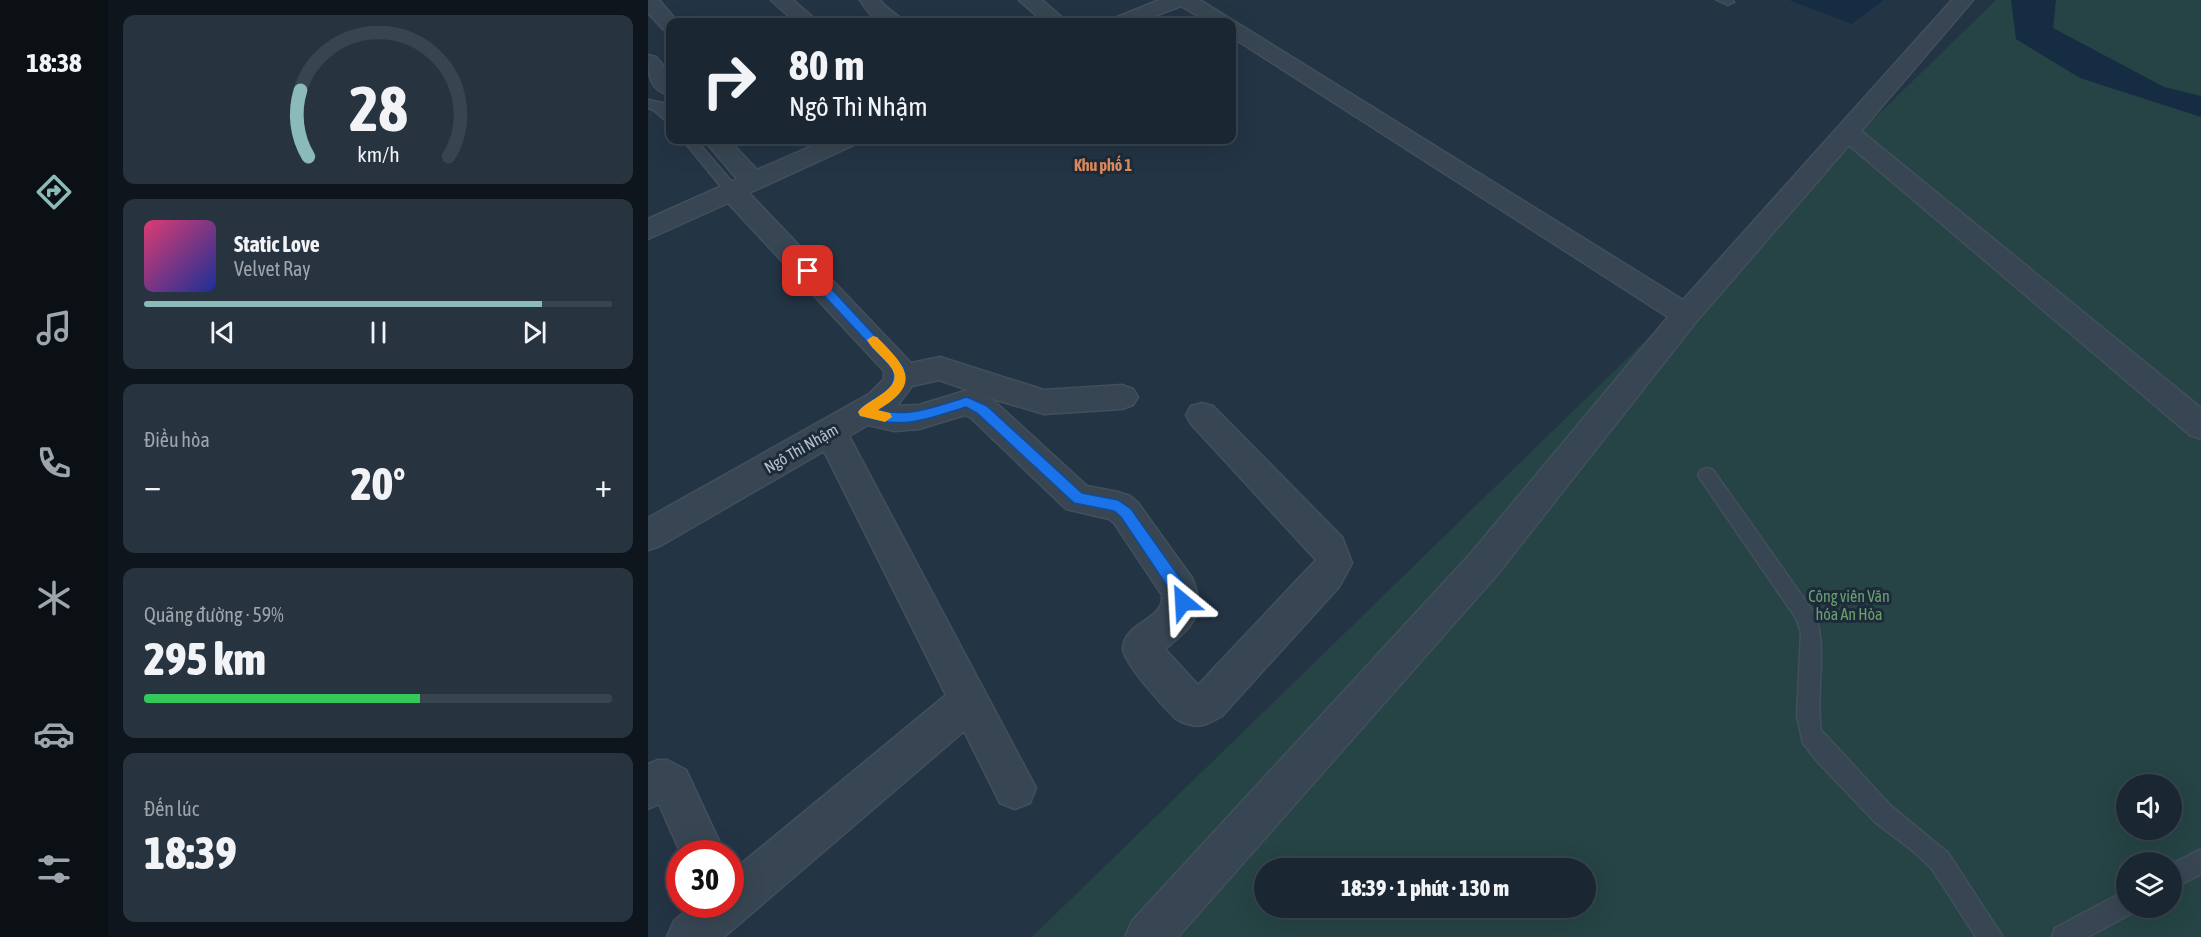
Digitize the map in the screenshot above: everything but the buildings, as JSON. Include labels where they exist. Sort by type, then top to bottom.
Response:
[{"type":"street","points":[[648,0],[666,21]]},
{"type":"street","points":[[781,0],[802,18]]},
{"type":"street","points":[[870,0],[879,14],[886,18]]},
{"type":"street","points":[[1029,0],[1051,18]]},
{"type":"street","points":[[1132,18],[1178,0]]},
{"type":"street","points":[[1186,0],[1215,18]]},
{"type":"street","points":[[1148,937],[1484,564],[1686,315],[1963,0]]},
{"type":"street","points":[[1236,31],[1686,315]]},
{"type":"street","points":[[648,62],[666,83]]},
{"type":"street","points":[[1847,131],[2201,426]]},
{"type":"street","points":[[718,144],[742,186],[898,367],[901,377],[940,368],[1004,391],[1044,402],[1122,397]]},
{"type":"street","points":[[648,230],[836,144]]},
{"type":"street","name":"Ngô Thì Nhậm","points":[[648,535],[880,403],[898,387],[901,377]]},
{"type":"street","points":[[864,412],[895,419],[919,417],[967,402],[982,409],[1078,499],[1118,506],[1126,513],[1179,590],[1183,602],[1180,613],[1142,646],[1143,652],[1191,706],[1199,707],[1208,702],[1326,576],[1334,567],[1336,560],[1330,548],[1202,415]]},
{"type":"street","points":[[830,431],[968,702],[1015,789]]},
{"type":"street","points":[[744,891],[968,702]]},
{"type":"street","points":[[648,788],[658,781],[667,781],[671,785],[697,840]]},
{"type":"street","points":[[690,937],[712,918]]},
{"type":"lane","points":[[648,104],[660,105],[666,113]]},
{"type":"lane","points":[[693,144],[742,186]]},
{"type":"lane","points":[[1707,475],[1805,614],[1811,632],[1808,716],[1811,735],[1824,752],[1883,814],[1921,843],[1940,861],[1991,937]]},
{"type":"lane","points":[[2182,871],[2201,861]]},
{"type":"lane","points":[[2064,937],[2116,908]]},
{"type":"green space","name":"Công viên Văn hóa An Hòa","points":[[1996,0],[2201,0],[2201,937],[1032,937]]},
{"type":"water","points":[[1789,0],[1884,0],[1852,24]]},
{"type":"water","points":[[2011,0],[2056,0],[2053,28],[2164,87],[2201,96],[2201,117],[2080,78],[2016,39]]},
{"type":"slow traffic","points":[[873,340],[898,367],[901,377],[898,387],[880,403],[864,412],[885,417]]},
{"type":"district","name":"Khu phố 1","points":[[1103,165]]},
{"type":"route","points":[[808,271],[898,367],[901,377],[898,387],[880,403],[864,412],[895,419],[919,417],[948,406],[967,402],[982,409],[1061,480],[1078,499],[1118,506],[1126,513],[1179,590],[1183,602]]}]
